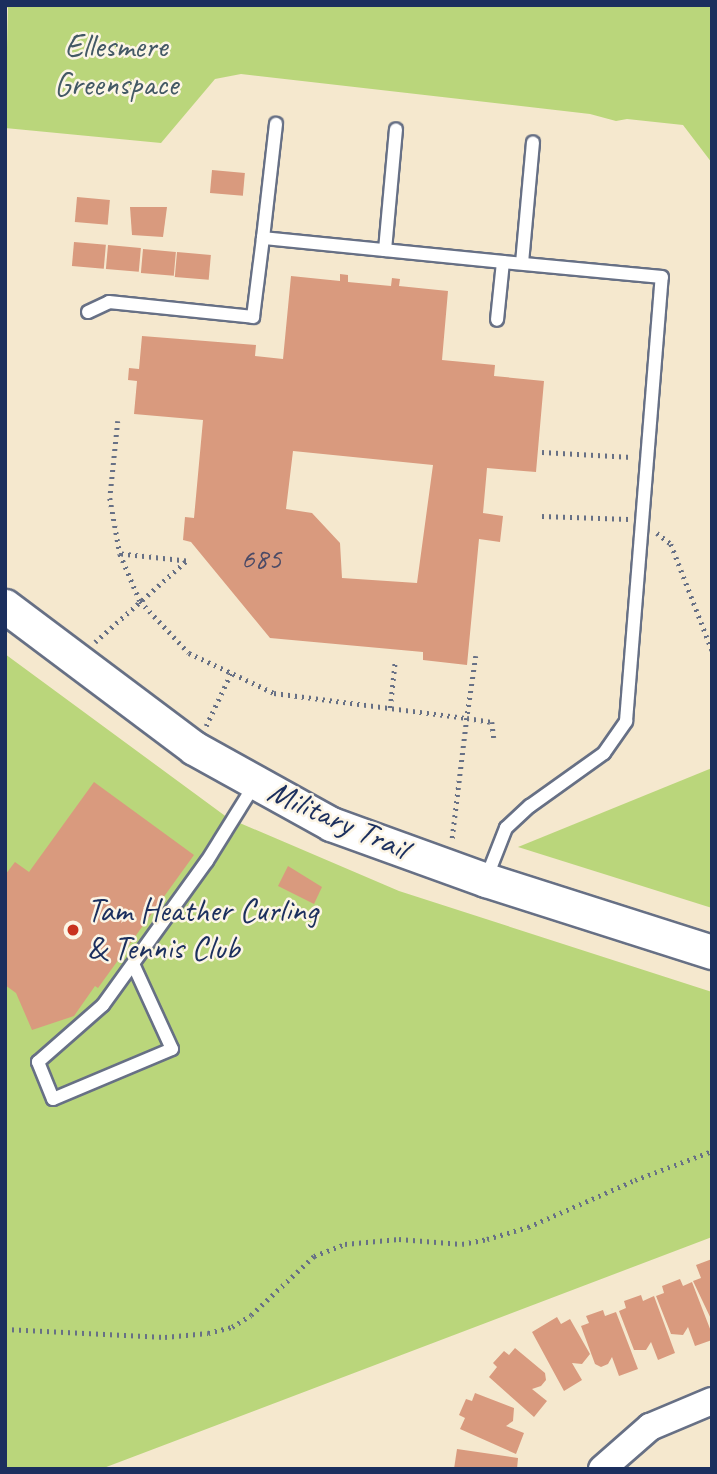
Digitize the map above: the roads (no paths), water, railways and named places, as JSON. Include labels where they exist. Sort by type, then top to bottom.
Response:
[{"type":"street","name":"Military Trail","points":[[5,606],[194,748],[331,824],[486,880],[712,952]]},
{"type":"street","points":[[602,1469],[650,1427],[712,1401]]},
{"type":"lane","points":[[88,312],[109,302],[253,317],[276,124]]},
{"type":"lane","points":[[385,250],[396,130]]},
{"type":"lane","points":[[522,263],[533,143]]},
{"type":"lane","points":[[263,238],[662,277],[626,721],[604,753],[530,806],[506,828],[486,880]]},
{"type":"lane","points":[[498,320],[503,262]]},
{"type":"lane","points":[[134,966],[172,1049],[53,1099],[38,1062],[103,1005],[134,966],[207,861],[255,784]]},
{"type":"place","name":"Tam Heather Curling & Tennis Club","points":[[73,930]]},
{"type":"park label","name":"Ellesmere Greenspace","points":[[116,66]]}]
